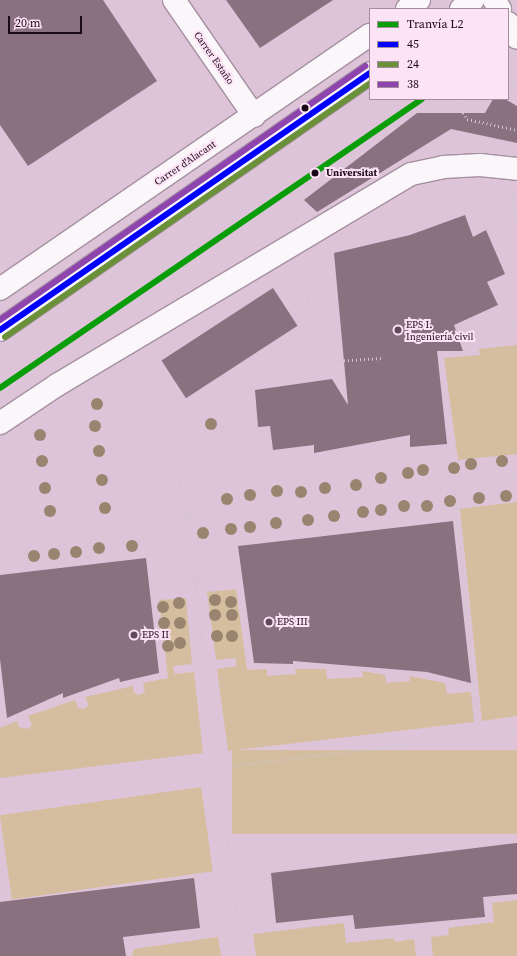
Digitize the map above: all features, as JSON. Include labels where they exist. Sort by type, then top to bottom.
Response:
[{"type":"main road","name":"Carrer Estaño","points":[[174,0],[254,116]]},
{"type":"main road","points":[[408,8],[419,0]]},
{"type":"main road","points":[[462,8],[473,0]]},
{"type":"main road","points":[[509,25],[517,38]]},
{"type":"main road","name":"Carrer d'Alacant","points":[[0,289],[369,36]]},
{"type":"main road","points":[[0,330],[369,74]]},
{"type":"main road","points":[[0,423],[57,384],[411,174],[443,167],[480,165],[515,178]]},
{"type":"path","points":[[456,100],[467,119],[517,130]]},
{"type":"path","points":[[515,178],[517,221]]},
{"type":"path","points":[[158,255],[178,284]]},
{"type":"path","points":[[302,260],[317,362]]},
{"type":"path","points":[[457,334],[517,326]]},
{"type":"path","points":[[270,345],[272,365]]},
{"type":"path","points":[[144,348],[166,405],[187,518],[217,767],[242,956]]},
{"type":"path","points":[[187,518],[239,382],[272,365],[382,358]]},
{"type":"path","points":[[0,556],[162,537],[187,518],[517,478]]},
{"type":"path","points":[[454,485],[479,735]]},
{"type":"path","points":[[149,583],[242,573]]},
{"type":"path","points":[[0,794],[517,731]]},
{"type":"path","points":[[422,923],[425,956]]},
{"type":"shaded area","points":[[517,345],[517,454],[458,460],[444,358],[480,355],[479,349]]},
{"type":"shaded area","points":[[517,502],[517,716],[482,721],[460,509]]},
{"type":"shaded area","points":[[236,589],[247,670],[267,669],[267,676],[296,674],[295,669],[326,669],[327,679],[363,677],[362,671],[385,675],[386,683],[410,681],[410,676],[445,683],[447,694],[471,692],[474,722],[228,751],[217,669],[237,666],[235,658],[216,660],[207,592]]},
{"type":"shaded area","points":[[186,598],[192,664],[173,666],[175,674],[194,672],[203,753],[0,778],[0,728],[17,721],[19,727],[28,729],[32,725],[28,716],[75,700],[78,708],[84,709],[89,705],[85,697],[133,686],[134,693],[139,695],[145,692],[143,683],[168,678],[159,600]]},
{"type":"shaded area","points":[[232,750],[517,750],[517,834],[232,834]]},
{"type":"shaded area","points":[[201,787],[213,871],[12,899],[0,815]]},
{"type":"shaded area","points":[[517,900],[517,956],[433,956],[431,937],[449,935],[448,928],[494,922],[492,903]]},
{"type":"shaded area","points":[[344,923],[346,943],[394,938],[395,942],[414,939],[416,956],[256,956],[253,934]]},
{"type":"shaded area","points":[[218,937],[221,956],[132,956],[134,949]]},
{"type":"building","points":[[0,0],[103,0],[157,81],[28,166],[0,125]]},
{"type":"building","points":[[226,0],[333,0],[260,48]]},
{"type":"building","points":[[492,100],[507,100],[517,106],[517,143],[451,129],[317,212],[304,200],[417,113],[485,113]]},
{"type":"building","name":"EPS I. Ingeniería civil","points":[[465,215],[473,237],[486,230],[505,274],[487,282],[498,305],[454,325],[463,351],[437,351],[447,444],[410,447],[410,435],[314,453],[314,445],[273,450],[270,426],[258,427],[255,390],[332,379],[348,405],[334,253],[410,235]]},
{"type":"building","points":[[273,288],[298,326],[186,398],[161,360]]},
{"type":"building","name":"EPS III","points":[[453,521],[471,683],[427,672],[293,661],[293,664],[254,663],[238,546]]},
{"type":"building","name":"EPS II","points":[[146,558],[159,673],[120,682],[119,678],[63,698],[63,693],[7,718],[0,659],[0,575]]},
{"type":"building","points":[[517,843],[517,894],[483,897],[485,917],[355,929],[353,915],[276,923],[271,873]]},
{"type":"building","points":[[194,878],[200,928],[123,937],[126,956],[0,956],[0,902]]},
{"type":"tram line","name":"L2","points":[[0,388],[421,100]]},
{"type":"transit line","name":"38","points":[[0,320],[365,66]]},
{"type":"transit line","name":"45","points":[[0,330],[369,74]]},
{"type":"transit line","name":"24","points":[[5,337],[369,84]]},
{"type":"place","name":"Universitat","points":[[315,173]]},
{"type":"place","name":"EPS I. Ingeniería civil","points":[[398,330]]},
{"type":"place","name":"EPS III","points":[[269,622]]},
{"type":"place","name":"EPS II","points":[[134,635]]}]
